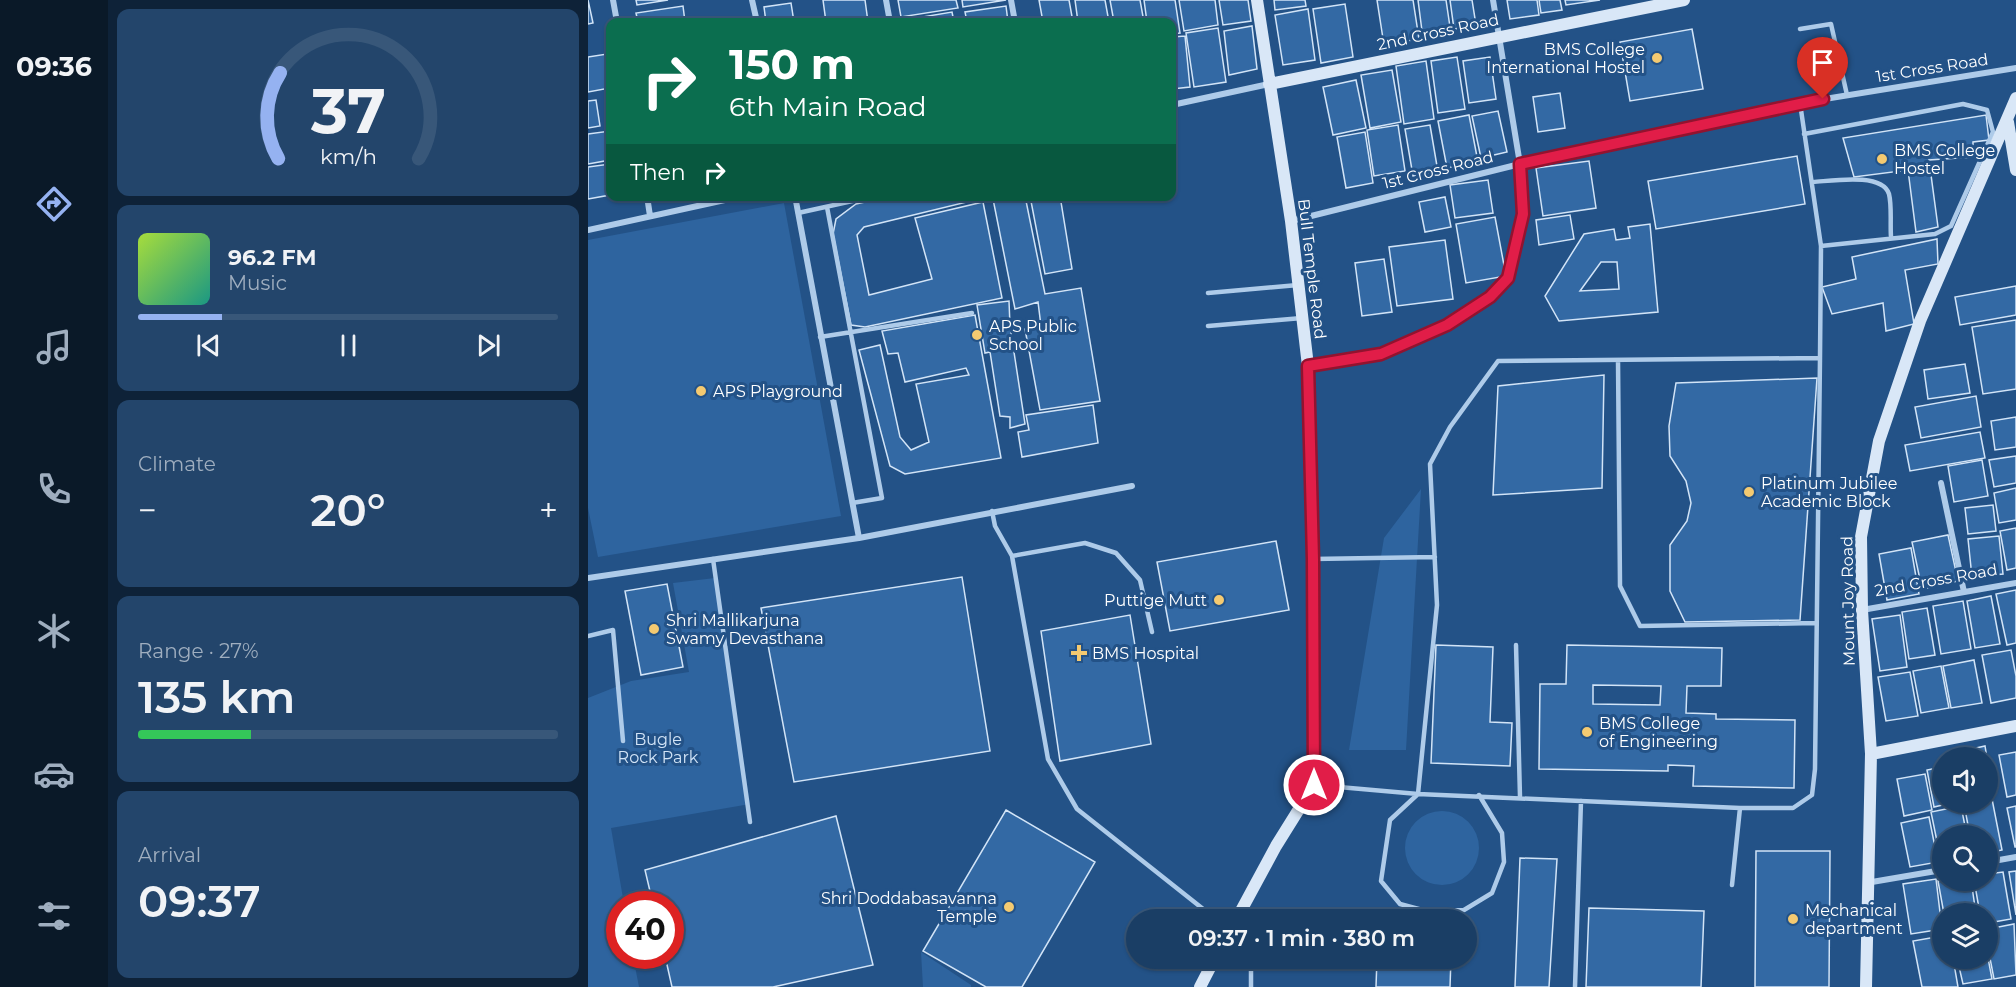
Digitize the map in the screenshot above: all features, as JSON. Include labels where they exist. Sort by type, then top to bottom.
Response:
[{"type":"street","points":[[613,0],[616,18]]},
{"type":"street","points":[[752,0],[756,18]]},
{"type":"street","points":[[886,0],[889,18]]},
{"type":"street","points":[[1011,0],[1014,18]]},
{"type":"street","name":"Bull Temple Road","points":[[1257,0],[1291,221],[1308,366],[1313,559],[1314,785]]},
{"type":"street","points":[[1308,366],[1381,354],[1447,325],[1490,297],[1508,278],[1523,214],[1520,164],[1493,0]]},
{"type":"street","name":"2nd Cross Road","points":[[1269,84],[1684,0]]},
{"type":"street","name":"1st Cross Road","points":[[1291,221],[1520,164],[1800,103],[2016,68]]},
{"type":"street","points":[[1176,104],[1269,84]]},
{"type":"street","name":"Mount Joy Road","points":[[1866,987],[1870,754],[1862,610],[1862,537],[1879,441],[1920,321],[2016,98]]},
{"type":"street","points":[[2007,120],[2016,170]]},
{"type":"street","points":[[648,201],[650,216]]},
{"type":"street","points":[[588,230],[720,201]]},
{"type":"street","points":[[796,201],[859,538]]},
{"type":"street","points":[[1941,483],[1964,592]]},
{"type":"street","points":[[588,578],[859,538],[1132,486]]},
{"type":"street","name":"2nd Cross Road","points":[[1862,610],[2016,583]]},
{"type":"street","points":[[1870,754],[2016,726]]},
{"type":"street","points":[[1242,909],[1276,846],[1314,785]]},
{"type":"street","points":[[1998,860],[2016,857]]},
{"type":"street","points":[[1866,883],[1932,872]]},
{"type":"street","points":[[1200,987],[1209,969]]},
{"type":"lane","points":[[1800,29],[1831,24],[1847,95]]},
{"type":"lane","points":[[1314,785],[1418,794],[1740,808],[1793,808],[1812,795],[1815,769],[1821,246],[1800,103]]},
{"type":"lane","points":[[1804,134],[1963,104],[1987,110],[1993,132],[1951,225],[1935,234],[1821,246]]},
{"type":"lane","points":[[1813,182],[1862,179],[1880,183],[1888,192],[1891,237]]},
{"type":"lane","points":[[798,213],[853,201]]},
{"type":"lane","points":[[827,207],[882,498],[852,503]]},
{"type":"lane","points":[[1208,293],[1298,285]]},
{"type":"lane","points":[[820,337],[972,313]]},
{"type":"lane","points":[[1208,326],[1302,318]]},
{"type":"lane","points":[[1479,795],[1502,834],[1504,862],[1492,893],[1464,910],[1426,911],[1400,904],[1381,881],[1390,820],[1418,794],[1437,605],[1430,464],[1450,427],[1498,361],[1820,358]]},
{"type":"lane","points":[[1618,360],[1620,586],[1640,626],[1815,623]]},
{"type":"lane","points":[[992,511],[994,526],[1012,556],[1048,759],[1077,809],[1203,909]]},
{"type":"lane","points":[[1012,556],[1085,543],[1116,553],[1140,580],[1152,632]]},
{"type":"lane","points":[[1313,559],[1435,557]]},
{"type":"lane","points":[[713,559],[750,822]]},
{"type":"lane","points":[[588,636],[614,630],[623,741]]},
{"type":"lane","points":[[1516,645],[1520,797]]},
{"type":"lane","points":[[1575,987],[1581,801]]},
{"type":"lane","points":[[1732,885],[1740,808]]},
{"type":"lane","points":[[1251,969],[1251,987]]},
{"type":"green space","points":[[784,203],[841,516],[598,557],[588,508],[588,240]]},
{"type":"green space","points":[[1421,489],[1406,750],[1349,750],[1384,538]]},
{"type":"green space","name":"Bugle Rock Park","points":[[715,578],[750,804],[611,828],[622,891],[606,891],[606,969],[636,969],[639,987],[588,987],[588,698],[631,681],[689,672],[673,583]]},
{"type":"green space","points":[[1435,811],[1449,811],[1463,817],[1473,827],[1479,841],[1477,862],[1463,879],[1449,885],[1435,885],[1421,879],[1411,869],[1405,855],[1405,841],[1411,827],[1421,817]]},
{"type":"green space","points":[[921,952],[971,985],[971,987],[923,987]]},
{"type":"building","points":[[588,0],[593,23],[588,24]]},
{"type":"building","points":[[636,0],[668,0],[637,5]]},
{"type":"building","points":[[823,0],[865,0],[867,18],[825,18]]},
{"type":"building","points":[[898,0],[956,0],[958,8],[901,17]]},
{"type":"building","points":[[962,0],[1006,0],[963,7]]},
{"type":"building","points":[[1039,0],[1069,0],[1072,18],[1042,18]]},
{"type":"building","points":[[1075,0],[1105,0],[1108,18],[1077,18]]},
{"type":"building","points":[[1110,0],[1140,0],[1143,18],[1113,18]]},
{"type":"building","points":[[1144,0],[1175,0],[1180,33],[1176,34],[1176,18],[1146,18]]},
{"type":"building","points":[[1179,0],[1215,0],[1218,25],[1184,31]]},
{"type":"building","points":[[1219,0],[1248,0],[1251,21],[1223,25]]},
{"type":"building","points":[[1274,0],[1305,0],[1306,6],[1275,10]]},
{"type":"building","points":[[1377,0],[1413,0],[1419,39],[1384,45]]},
{"type":"building","points":[[1418,0],[1446,0],[1450,27],[1422,31]]},
{"type":"building","points":[[1450,0],[1472,0],[1476,25],[1454,29]]},
{"type":"building","points":[[1507,0],[1537,0],[1539,15],[1510,19]]},
{"type":"building","points":[[1539,0],[1560,0],[1562,10],[1541,13]]},
{"type":"building","points":[[1565,0],[1600,0],[1566,5]]},
{"type":"building","points":[[791,3],[793,18],[765,18],[764,7]]},
{"type":"building","points":[[1345,4],[1353,57],[1321,63],[1313,9]]},
{"type":"building","points":[[683,6],[684,18],[637,18],[636,13]]},
{"type":"building","points":[[1006,6],[1008,18],[966,18],[965,12]]},
{"type":"building","points":[[1308,9],[1315,60],[1283,65],[1275,15]]},
{"type":"building","points":[[952,12],[953,18],[916,18]]},
{"type":"building","points":[[1252,26],[1257,69],[1229,75],[1224,31]]},
{"type":"building","points":[[1218,28],[1226,82],[1194,87],[1186,33]]},
{"type":"building","points":[[1692,29],[1703,89],[1630,101],[1620,42]]},
{"type":"building","points":[[1185,36],[1190,87],[1176,89],[1176,37]]},
{"type":"building","points":[[606,54],[606,89],[588,92],[588,57]]},
{"type":"building","points":[[1457,57],[1465,109],[1438,113],[1431,61]]},
{"type":"building","points":[[1490,57],[1496,99],[1469,103],[1463,61]]},
{"type":"building","points":[[1426,61],[1434,119],[1404,124],[1396,66]]},
{"type":"building","points":[[1392,70],[1401,122],[1370,128],[1361,75]]},
{"type":"building","points":[[1356,80],[1366,128],[1333,135],[1323,87]]},
{"type":"building","points":[[1560,93],[1565,128],[1538,132],[1533,97]]},
{"type":"building","points":[[596,100],[600,126],[588,128],[588,101]]},
{"type":"building","points":[[1498,111],[1507,152],[1481,158],[1472,116]]},
{"type":"building","points":[[1469,115],[1478,162],[1447,168],[1438,121]]},
{"type":"building","points":[[1986,115],[1989,140],[1973,142],[1973,157],[1929,160],[1938,227],[1916,232],[1908,170],[1854,177],[1843,138]]},
{"type":"building","points":[[1398,125],[1405,171],[1374,176],[1367,130]]},
{"type":"building","points":[[1430,125],[1438,172],[1413,176],[1405,129]]},
{"type":"building","points":[[606,132],[606,161],[588,164],[588,134]]},
{"type":"building","points":[[1365,132],[1373,183],[1346,188],[1337,137]]},
{"type":"building","points":[[1797,156],[1805,204],[1656,229],[1648,181]]},
{"type":"building","points":[[1589,161],[1596,208],[1543,216],[1536,168]]},
{"type":"building","points":[[606,165],[606,196],[588,199],[588,167]]},
{"type":"building","points":[[1488,180],[1493,213],[1455,218],[1450,185]]},
{"type":"building","points":[[1445,197],[1451,227],[1425,232],[1419,202]]},
{"type":"building","points":[[870,201],[971,201],[864,227],[857,235],[869,295],[932,279],[915,218],[983,202],[1002,298],[865,327],[851,325],[833,234],[836,219],[856,204]]},
{"type":"building","points":[[993,201],[1026,201],[1045,294],[1081,288],[1100,401],[1040,410],[1025,329],[1041,326],[1038,302],[1015,309]]},
{"type":"building","points":[[1031,201],[1061,201],[1072,269],[1045,274]]},
{"type":"building","points":[[1570,215],[1574,239],[1539,245],[1536,220]]},
{"type":"building","points":[[1495,217],[1506,276],[1466,283],[1456,224]]},
{"type":"building","points":[[1650,224],[1658,312],[1559,321],[1545,296],[1584,234],[1614,229],[1616,240],[1630,238],[1628,227]]},
{"type":"building","points":[[1937,239],[1938,264],[1905,270],[1914,324],[1886,331],[1883,303],[1832,314],[1822,287],[1856,279],[1852,257]]},
{"type":"building","points":[[1445,240],[1453,299],[1397,306],[1389,247]]},
{"type":"building","points":[[1384,259],[1392,312],[1362,316],[1355,263]]},
{"type":"building","points":[[1601,262],[1617,262],[1619,289],[1580,291]]},
{"type":"building","points":[[2016,286],[2016,315],[1960,325],[1955,297]]},
{"type":"building","points":[[1009,301],[1010,326],[1025,424],[1010,428],[1010,417],[1000,416],[990,352],[985,353],[977,305]]},
{"type":"building","points":[[975,315],[1001,458],[905,474],[890,466],[859,350],[880,345],[900,437],[911,450],[929,442],[916,384],[969,375],[966,368],[905,382],[898,353],[888,354],[882,331]]},
{"type":"building","points":[[2016,320],[2016,389],[1983,394],[1972,327]]},
{"type":"building","points":[[1965,364],[1970,393],[1928,399],[1924,370]]},
{"type":"building","points":[[1604,375],[1602,488],[1493,495],[1498,386]]},
{"type":"building","name":"Platinum Jubilee Academic Block","points":[[1817,378],[1800,620],[1685,622],[1670,591],[1670,545],[1687,521],[1691,503],[1686,481],[1670,456],[1669,426],[1676,383]]},
{"type":"building","points":[[1976,396],[1981,427],[1921,438],[1915,407]]},
{"type":"building","points":[[1093,405],[1098,443],[1022,457],[1018,432],[1029,430],[1026,415]]},
{"type":"building","points":[[2016,417],[2016,447],[1995,450],[1991,421]]},
{"type":"building","points":[[1980,432],[1985,458],[1910,471],[1905,445]]},
{"type":"building","points":[[2016,456],[2016,483],[1994,487],[1989,460]]},
{"type":"building","points":[[1982,460],[1988,496],[1954,502],[1948,466]]},
{"type":"building","points":[[2016,488],[2016,520],[1999,523],[1994,493]]},
{"type":"building","points":[[1993,505],[1996,531],[1968,534],[1965,508]]},
{"type":"building","points":[[2016,528],[2016,568],[2007,570],[2000,531]]},
{"type":"building","points":[[1948,535],[1958,581],[1922,589],[1912,542]]},
{"type":"building","points":[[1999,536],[2003,574],[1972,577],[1968,539]]},
{"type":"building","points":[[1276,541],[1289,610],[1170,631],[1157,562]]},
{"type":"building","points":[[1911,548],[1919,594],[1887,600],[1879,554]]},
{"type":"building","points":[[962,577],[990,751],[794,782],[761,608]]},
{"type":"building","name":"Shri Mallikarjuna Swamy Devasthana","points":[[667,584],[683,667],[641,675],[625,591]]},
{"type":"building","points":[[2016,590],[2016,643],[2007,645],[1996,594]]},
{"type":"building","points":[[1991,596],[2000,644],[1975,648],[1967,601]]},
{"type":"building","points":[[1963,601],[1971,649],[1941,654],[1933,606]]},
{"type":"building","points":[[1927,608],[1935,655],[1909,659],[1902,612]]},
{"type":"building","points":[[1130,615],[1151,744],[1060,761],[1041,631]]},
{"type":"building","points":[[1900,615],[1907,667],[1880,671],[1872,619]]},
{"type":"building","points":[[1436,645],[1493,647],[1490,722],[1512,723],[1510,766],[1431,763]]},
{"type":"building","points":[[1567,645],[1722,648],[1721,686],[1687,686],[1686,713],[1716,714],[1716,719],[1795,720],[1794,788],[1693,786],[1694,766],[1668,765],[1668,771],[1539,769],[1540,684],[1566,684]],"holes":[[[1593,685],[1661,686],[1660,705],[1593,704]]]},
{"type":"building","points":[[2011,650],[2016,676],[2016,698],[1991,703],[1982,655]]},
{"type":"building","points":[[1974,660],[1982,703],[1951,708],[1943,666]]},
{"type":"building","points":[[1941,666],[1949,708],[1921,713],[1913,671]]},
{"type":"building","points":[[1910,672],[1918,716],[1886,721],[1878,677]]},
{"type":"building","points":[[2016,752],[2016,795],[2007,797],[1999,755]]},
{"type":"building","points":[[1932,769],[1932,796],[1927,770]]},
{"type":"building","points":[[1925,774],[1932,810],[1904,816],[1897,779]]},
{"type":"building","points":[[2016,806],[2016,847],[2015,847],[2007,808]]},
{"type":"building","name":"Shri Doddabasavanna Temple","points":[[1006,810],[1095,862],[1022,987],[986,987],[923,951]]},
{"type":"building","points":[[1931,812],[1962,813],[1965,825],[1934,825]]},
{"type":"building","points":[[1966,813],[1995,813],[1997,825],[1968,825]]},
{"type":"building","points":[[836,816],[873,965],[773,987],[672,987],[668,969],[684,969],[684,891],[650,891],[645,870]]},
{"type":"building","points":[[1929,817],[1932,832],[1932,863],[1910,867],[1901,823]]},
{"type":"building","points":[[1998,830],[2002,850],[1998,851]]},
{"type":"building","name":"Mechanical department","points":[[1756,851],[1830,851],[1829,987],[1755,987]]},
{"type":"building","points":[[1520,858],[1557,859],[1549,987],[1515,987]]},
{"type":"building","points":[[2016,871],[2016,915],[2009,872]]},
{"type":"building","points":[[2003,872],[2011,919],[1998,921],[1998,903],[1978,903],[1976,891],[1998,891],[1998,873]]},
{"type":"building","points":[[1932,880],[1932,891],[1937,891],[1939,903],[1932,903],[1932,931],[1911,934],[1903,884]]},
{"type":"building","points":[[1940,891],[1973,891],[1974,903],[1942,903]]},
{"type":"building","points":[[1589,908],[1704,911],[1701,987],[1586,987]]},
{"type":"building","points":[[2014,924],[2016,975],[1994,979],[1992,969],[1998,969],[1998,927]]},
{"type":"building","points":[[1932,938],[1932,969],[1955,969],[1958,987],[1922,987],[1913,941]]},
{"type":"building","points":[[1377,969],[1451,969],[1450,987],[1376,987]]},
{"type":"building","points":[[1960,969],[1990,969],[1992,979],[1963,984]]},
{"type":"place","name":"BMS College International Hostel","points":[[1657,58]]},
{"type":"place","name":"BMS College Hostel","points":[[1882,159]]},
{"type":"place","name":"APS Public School","points":[[977,335]]},
{"type":"place","name":"APS Playground","points":[[701,391]]},
{"type":"place","name":"Platinum Jubilee Academic Block","points":[[1749,492]]},
{"type":"place","name":"Puttige Mutt","points":[[1219,600]]},
{"type":"place","name":"Shri Mallikarjuna Swamy Devasthana","points":[[654,629]]},
{"type":"place","name":"BMS Hospital","points":[[1079,653]]},
{"type":"place","name":"BMS College of Engineering","points":[[1587,732]]},
{"type":"place","name":"Shri Doddabasavanna Temple","points":[[1009,907]]},
{"type":"place","name":"Mechanical department","points":[[1793,919]]},
{"type":"route","points":[[1314,785],[1313,559],[1308,366],[1381,354],[1447,325],[1490,297],[1508,278],[1523,214],[1520,164],[1823,99]]}]
